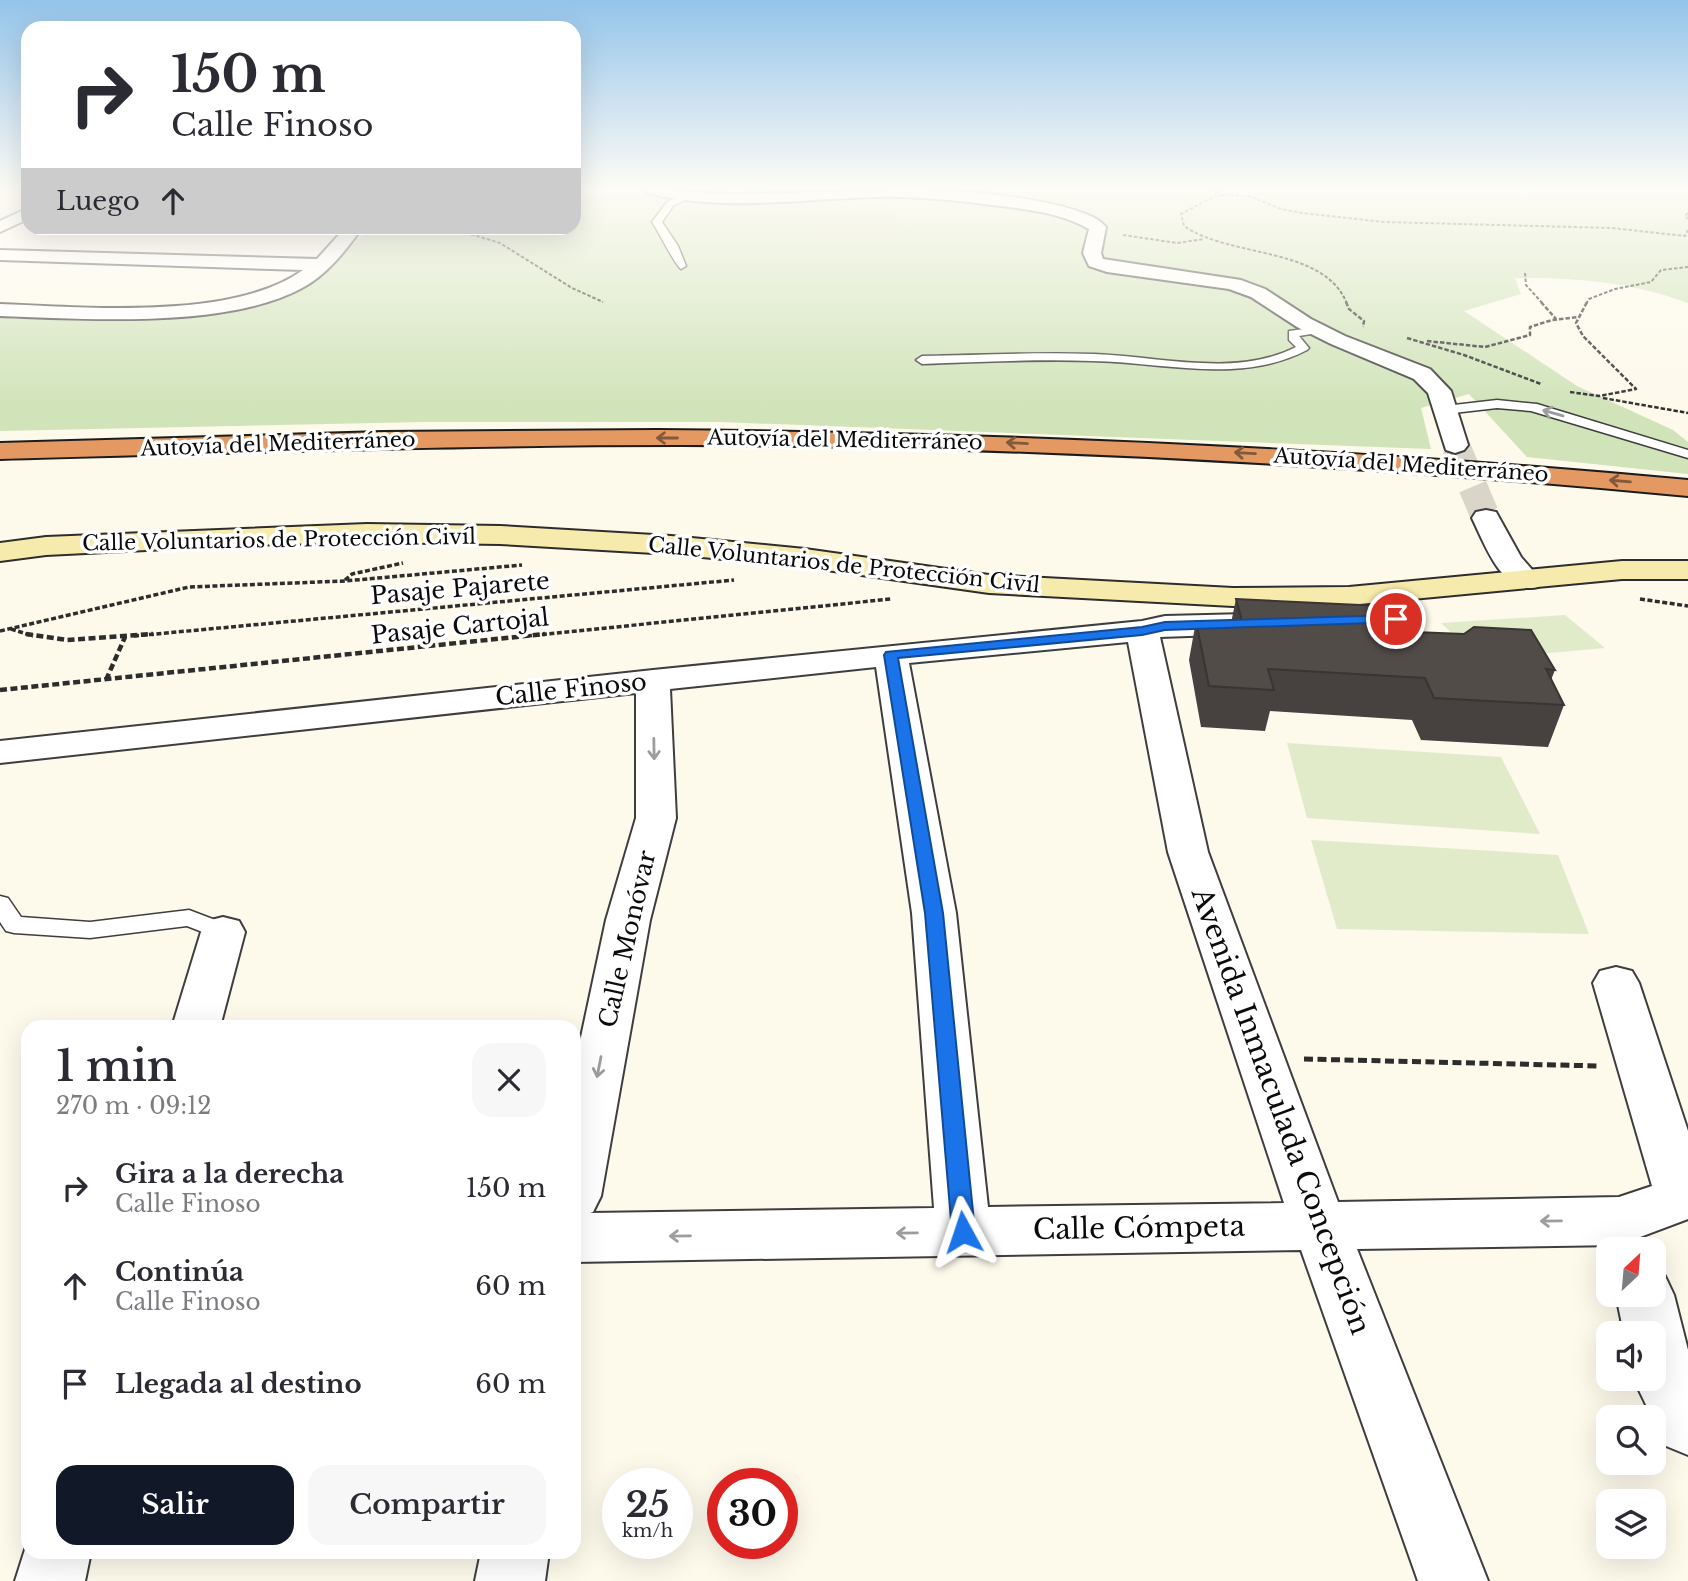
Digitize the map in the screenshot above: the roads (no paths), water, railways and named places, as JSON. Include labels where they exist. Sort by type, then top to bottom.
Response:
[{"type":"highway","points":[[0,439],[264,433],[508,438]]},
{"type":"highway","name":"Autovía del Mediterráneo","points":[[0,452],[508,438],[1015,443],[1372,461],[1688,488]]},
{"type":"highway","name":"Autovía del Mediterráneo","points":[[742,463],[851,464]]},
{"type":"highway","name":"Autovía del Mediterráneo","points":[[6,475],[114,472]]},
{"type":"highway","name":"Autovía del Mediterráneo","points":[[1123,472],[1272,477],[1688,512]]},
{"type":"street","points":[[283,264],[322,265]]},
{"type":"street","points":[[1100,264],[1107,267],[1234,284],[1258,293],[1338,340],[1422,374],[1439,391],[1455,446]]},
{"type":"street","points":[[0,310],[132,314],[188,311],[235,304],[281,290],[322,265]]},
{"type":"street","points":[[1486,519],[1508,561],[1527,581]]},
{"type":"street","name":"Calle Voluntarios de Protección Civíl","points":[[0,552],[46,546],[247,536],[367,533],[500,535],[671,545],[805,558],[989,584],[1233,597],[1349,596],[1622,570],[1688,570]]},
{"type":"street","name":"Calle Finoso","points":[[0,752],[653,680],[1153,629],[1396,619]]},
{"type":"street","name":"Avenida Inmaculada Concepción","points":[[1153,629],[1188,852],[1319,1224],[1453,1581]]},
{"type":"street","points":[[891,655],[934,913],[963,1232]]},
{"type":"street","name":"Calle Monóvar","points":[[581,1160],[628,920],[656,818],[653,680]]},
{"type":"street","points":[[198,1020],[223,932]]},
{"type":"street","name":"Calle Cómpeta","points":[[581,1238],[1319,1224],[1626,1235],[1683,1198],[1616,983]]},
{"type":"street","points":[[1648,1307],[1665,1380],[1688,1424]]},
{"type":"street","points":[[50,1581],[55,1559]]},
{"type":"street","points":[[510,1581],[513,1559]]},
{"type":"lane","points":[[922,360],[1095,357],[1235,365],[1288,359],[1303,348],[1295,340],[1293,333],[1319,330]]},
{"type":"lane","points":[[1445,410],[1497,404],[1532,407],[1688,454]]},
{"type":"lane","points":[[0,904],[14,925],[90,930],[189,918],[223,932]]},
{"type":"tunnel","points":[[1456,447],[1486,518]]}]
